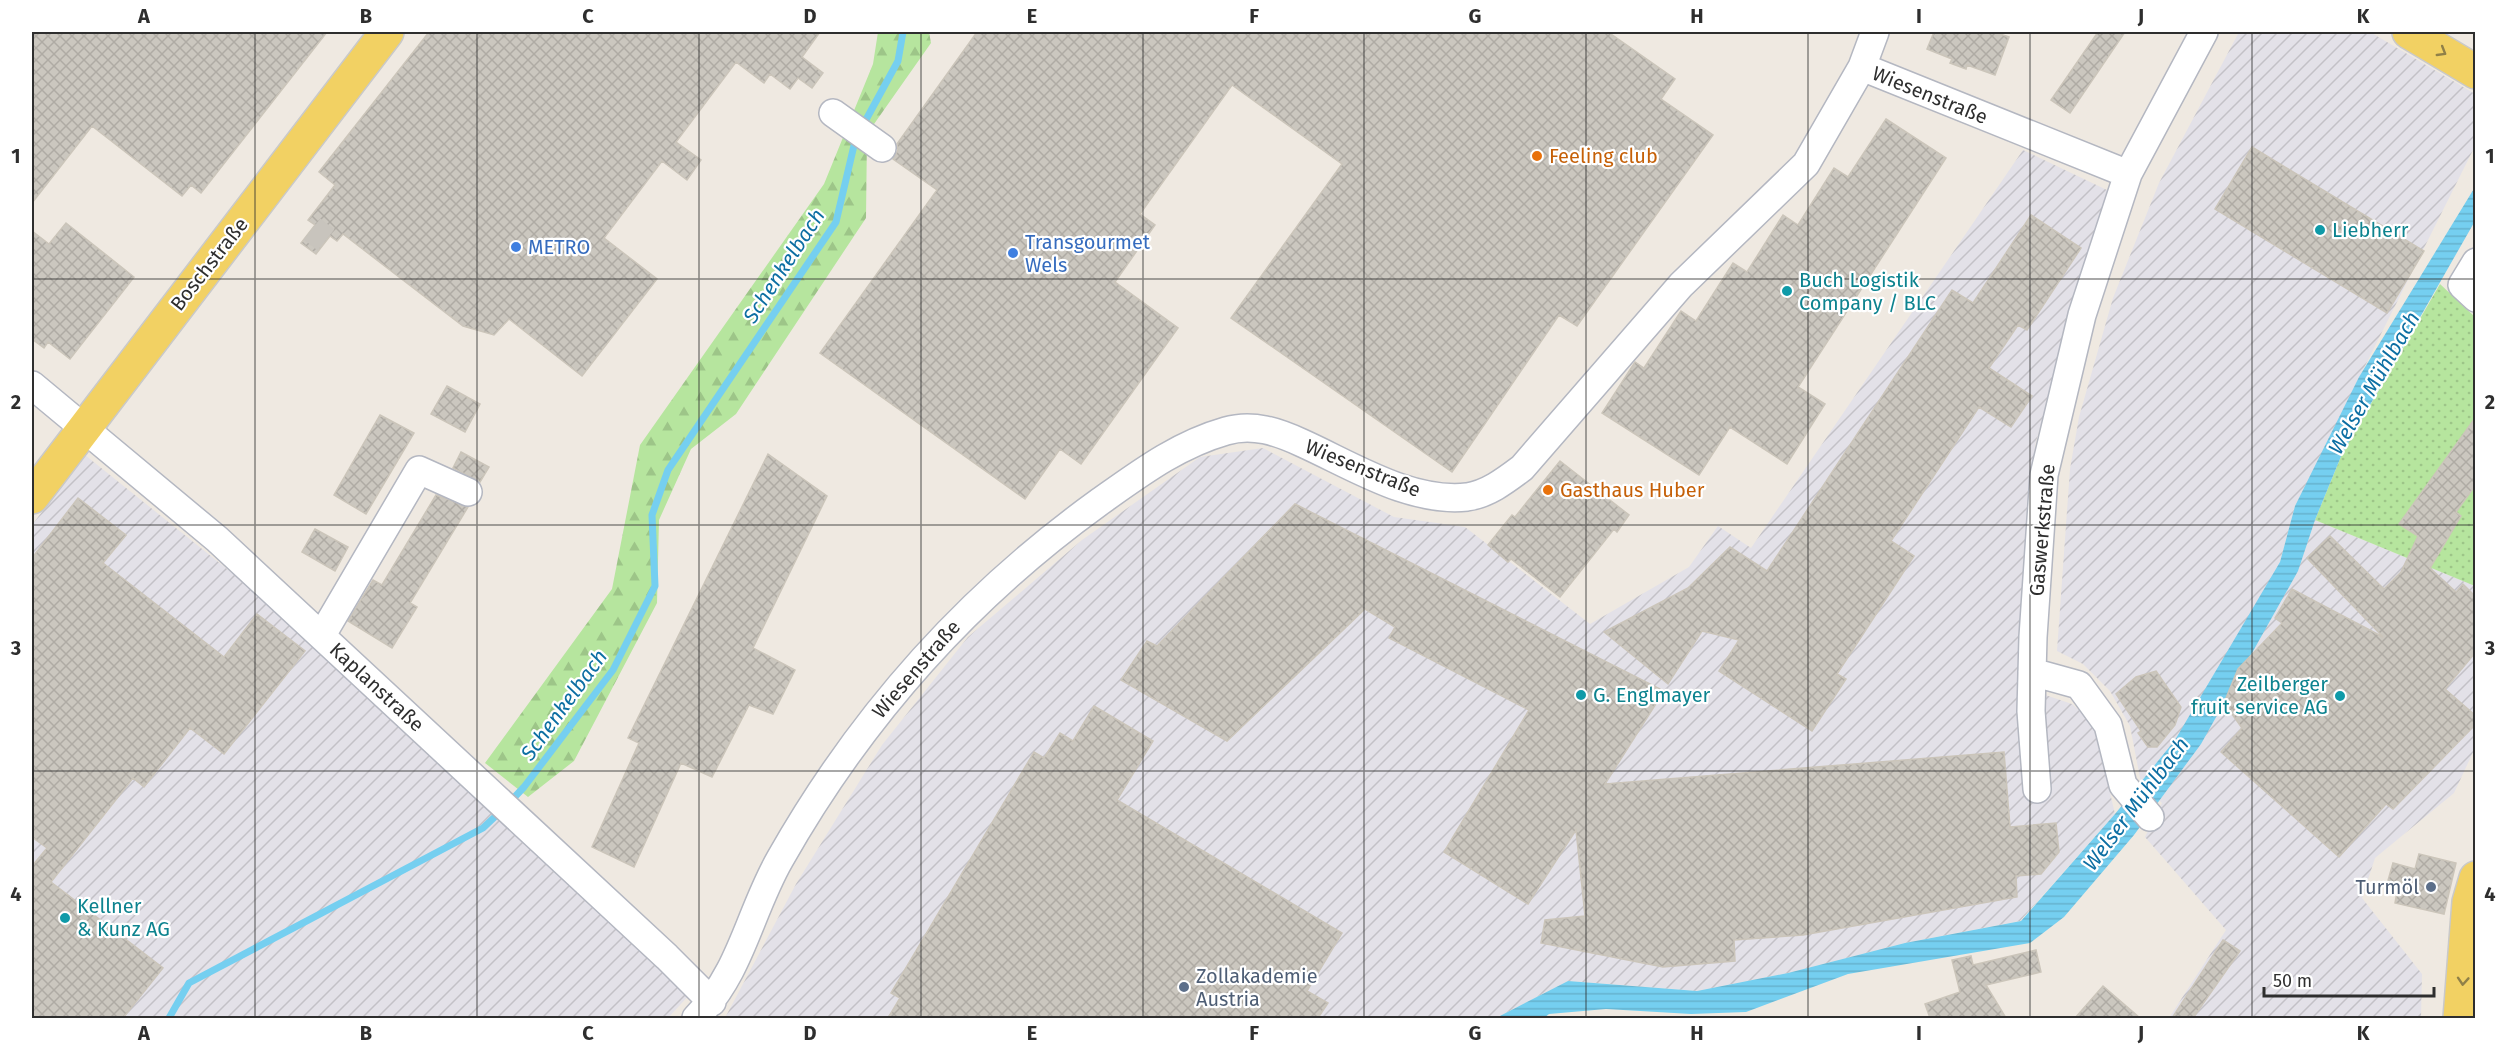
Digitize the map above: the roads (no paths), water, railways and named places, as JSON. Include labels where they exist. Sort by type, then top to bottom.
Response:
[{"type":"main road","name":"Boschstraße","points":[[32,496],[387,32]]},
{"type":"main road","points":[[2409,32],[2475,72]]},
{"type":"main road","points":[[2460,1018],[2469,903],[2475,878]]},
{"type":"street","points":[[1862,68],[1875,32]]},
{"type":"street","points":[[2128,174],[2204,32]]},
{"type":"street","name":"Wiesenstraße","points":[[704,1010],[738,959],[778,862],[843,759],[928,651],[981,599],[1049,538],[1157,461],[1194,442],[1229,430],[1261,428],[1288,437],[1418,494],[1468,497],[1496,487],[1522,468],[1681,285],[1806,164],[1862,68],[2128,174]]},
{"type":"street","points":[[833,113],[882,148]]},
{"type":"street","name":"Gaswerkstraße","points":[[2037,789],[2031,711],[2044,475],[2082,315],[2128,174]]},
{"type":"street","points":[[2475,262],[2462,285],[2475,298]]},
{"type":"street","name":"Kaplanstraße","points":[[32,385],[217,538],[520,819],[668,957],[704,1010]]},
{"type":"street","points":[[322,635],[419,470],[468,492]]},
{"type":"street","points":[[2032,672],[2079,685],[2108,725],[2123,786],[2150,818]]},
{"type":"water","name":"Welser Mühlbach","points":[[2475,187],[2475,221],[2342,454],[2315,520],[2298,571],[2201,744],[2134,835],[2064,917],[2030,943],[1848,974],[1746,1012],[1691,1014],[1606,1009],[1549,1014],[1544,1018],[1496,1018],[1568,981],[1697,991],[1788,973],[1905,943],[2021,921],[2115,814],[2175,740],[2280,562],[2295,506],[2359,377]]},
{"type":"waterway","name":"Schenkelbach","points":[[862,127],[898,61],[903,32]]},
{"type":"waterway","name":"Schenkelbach","points":[[509,803],[524,787],[613,670],[655,586],[652,515],[668,470],[836,222],[856,137]]},
{"type":"waterway","name":"Schenkelbach","points":[[169,1018],[189,983],[483,828],[501,811]]},
{"type":"tunnel","points":[[312,229],[326,240]]},
{"type":"place","name":"Feeling club","points":[[1537,156]]},
{"type":"place","name":"Liebherr","points":[[2320,230]]},
{"type":"place","name":"METRO","points":[[516,247]]},
{"type":"place","name":"Transgourmet Wels","points":[[1013,253]]},
{"type":"place","name":"Buch Logistik Company / BLC","points":[[1787,291]]},
{"type":"place","name":"Gasthaus Huber","points":[[1548,490]]},
{"type":"place","name":"G. Englmayer","points":[[1581,695]]},
{"type":"place","name":"Zeilberger fruit service AG","points":[[2340,696]]},
{"type":"place","name":"Turmöl","points":[[2431,887]]},
{"type":"place","name":"Kellner & Kunz AG","points":[[65,918]]},
{"type":"place","name":"Zollakademie Austria","points":[[1184,987]]}]
